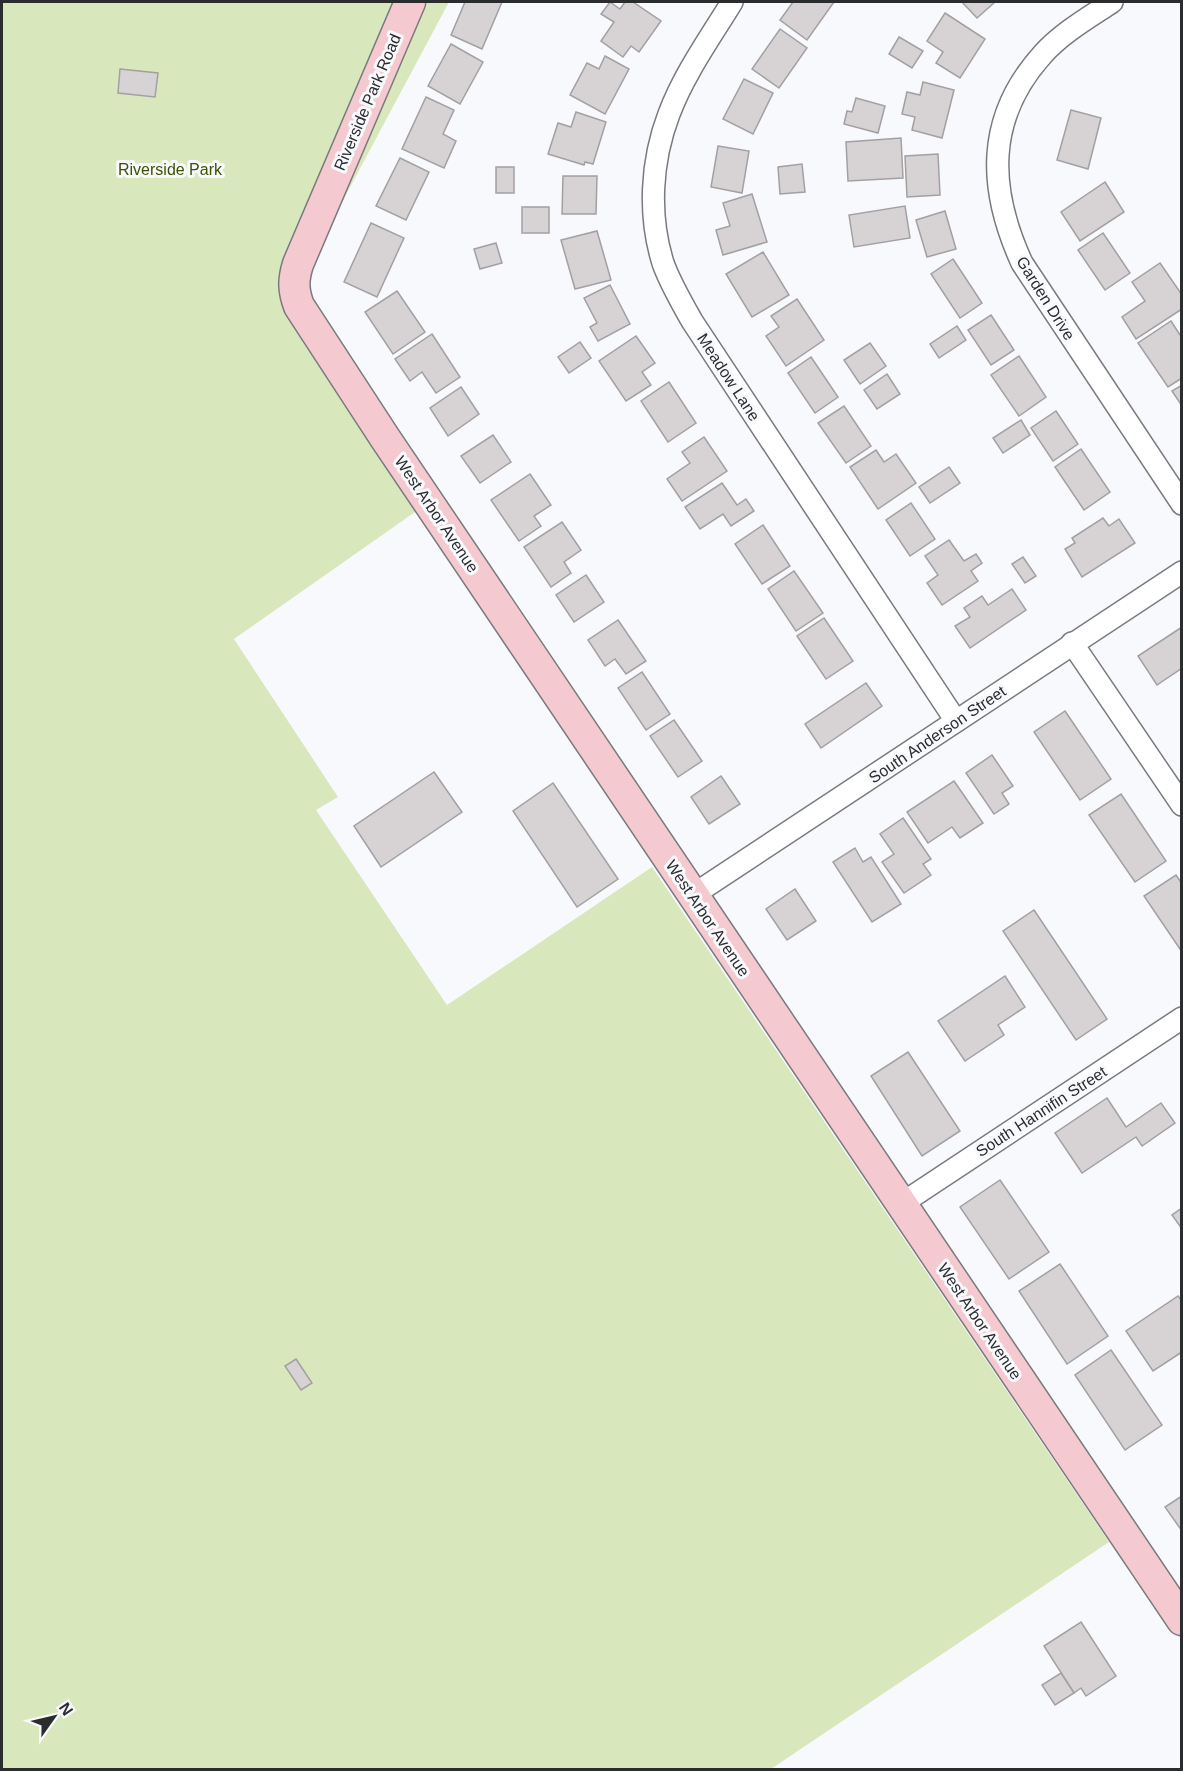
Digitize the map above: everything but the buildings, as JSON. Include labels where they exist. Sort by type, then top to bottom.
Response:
[{"type":"main road","name":"Riverside Park Road","points":[[325,203],[410,2]]},
{"type":"main road","name":"West Arbor Avenue","points":[[325,203],[294,278],[294,292],[299,306],[1182,1620]]},
{"type":"street","name":"Meadow Lane","points":[[732,2],[683,83],[669,113],[659,144],[654,175],[653,205],[664,264],[692,321],[956,721]]},
{"type":"street","name":"Garden Drive","points":[[1112,2],[1060,38],[1043,53],[1016,91],[999,140],[997,166],[999,191],[1004,216],[1022,263],[1182,504]]},
{"type":"street","name":"South Anderson Street","points":[[693,895],[1182,572]]},
{"type":"street","points":[[1072,644],[1182,805]]},
{"type":"street","name":"South Hannifin Street","points":[[901,1204],[1182,1018]]},
{"type":"green space","name":"Riverside Park","points":[[2,2],[449,2],[294,292],[425,505],[234,639],[338,797],[316,810],[447,1005],[652,867],[1109,1542],[771,1769],[2,1769]]}]
